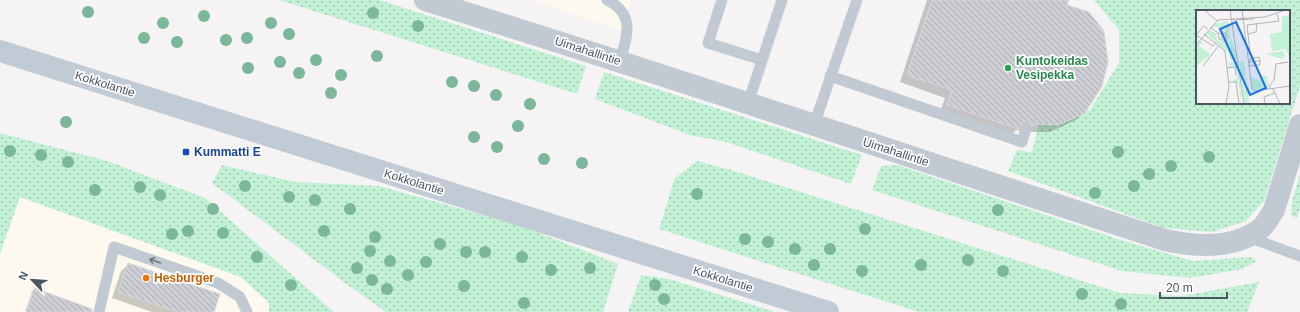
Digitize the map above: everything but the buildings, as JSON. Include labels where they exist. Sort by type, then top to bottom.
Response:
[{"type":"main road","name":"Kokkolantie","points":[[0,51],[828,312]]},
{"type":"street","name":"Uimahallintie","points":[[425,0],[620,61],[1165,240],[1197,245],[1216,245],[1246,237],[1263,226],[1274,210],[1300,125]]},
{"type":"lane","points":[[607,0],[615,4],[624,15],[628,27],[628,35],[620,61]]},
{"type":"lane","points":[[722,0],[708,43],[762,60]]},
{"type":"lane","points":[[748,103],[782,0]]},
{"type":"lane","points":[[814,125],[857,0]]},
{"type":"lane","points":[[830,76],[1022,142],[1026,129]]},
{"type":"lane","points":[[1246,237],[1300,256]]},
{"type":"lane","points":[[99,312],[114,247],[218,283],[240,297],[247,312]]},
{"type":"shaded area","points":[[532,0],[631,0],[621,31]]},
{"type":"shaded area","points":[[20,197],[241,277],[269,303],[269,312],[0,312],[0,254]]},
{"type":"green space","points":[[279,0],[379,0],[586,66],[577,94]]},
{"type":"green space","points":[[1094,0],[1300,0],[1300,86],[1264,201],[1246,221],[1212,232],[1164,228],[1008,171],[1017,150],[1032,152],[1039,123],[1090,110],[1119,63],[1119,30]]},
{"type":"green space","points":[[604,72],[862,155],[851,184],[726,142],[690,135],[595,99]]},
{"type":"green space","points":[[0,133],[107,161],[205,198],[334,312],[269,312],[269,303],[241,277],[20,197],[0,254]]},
{"type":"green space","points":[[697,161],[731,170],[1120,293],[1182,296],[1259,282],[1247,312],[919,312],[659,229],[675,178]]},
{"type":"green space","points":[[222,165],[295,182],[379,186],[519,225],[618,264],[603,312],[386,312],[212,183]]},
{"type":"green space","points":[[897,165],[1127,242],[1193,261],[1250,257],[1257,261],[1242,269],[1190,278],[1122,271],[872,190],[881,166]]},
{"type":"green space","points":[[1300,174],[1300,208],[1297,218],[1291,215],[1292,201]]},
{"type":"green space","points":[[641,275],[669,279],[775,312],[628,312]]},
{"type":"place","name":"Kuntokeidas Vesipekka","points":[[1008,68]]},
{"type":"place","name":"Kummatti E","points":[[186,152]]},
{"type":"place","name":"Hesburger","points":[[146,278]]}]
